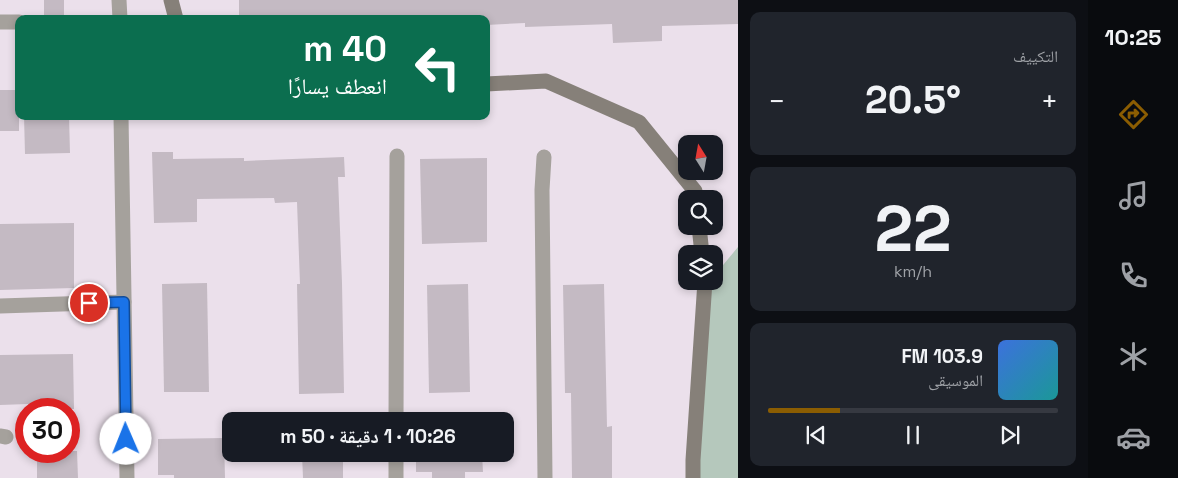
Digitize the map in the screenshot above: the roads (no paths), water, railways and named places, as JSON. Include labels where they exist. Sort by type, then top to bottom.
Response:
[{"type":"main road","points":[[170,0],[175,15]]},
{"type":"main road","points":[[490,84],[546,81],[639,122],[693,190]]},
{"type":"main road","points":[[693,478],[706,290]]},
{"type":"street","points":[[119,0],[120,15]]},
{"type":"street","points":[[0,22],[15,22]]},
{"type":"street","points":[[121,120],[127,478]]},
{"type":"street","points":[[396,412],[397,156]]},
{"type":"street","points":[[544,157],[542,190],[545,478]]},
{"type":"street","points":[[0,306],[124,302]]},
{"type":"street","points":[[396,462],[396,478]]}]
